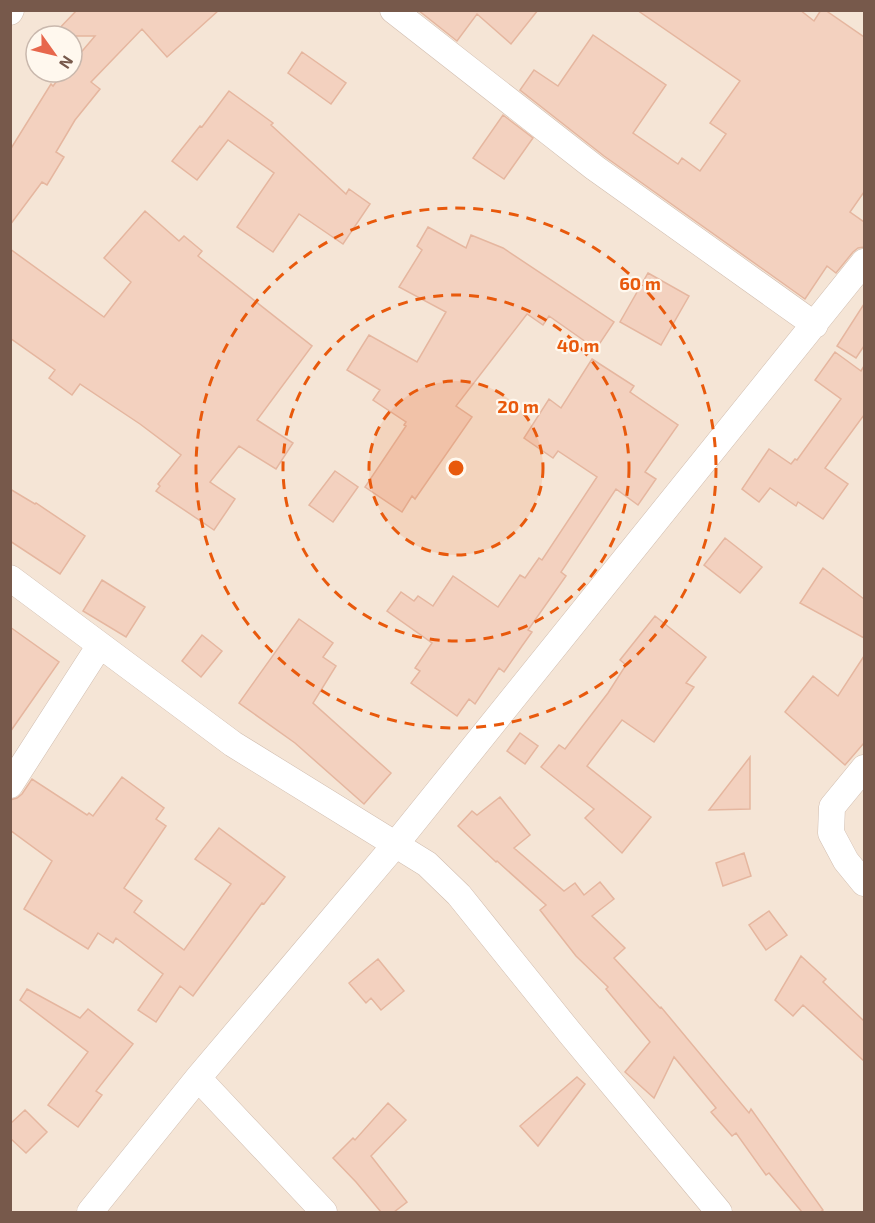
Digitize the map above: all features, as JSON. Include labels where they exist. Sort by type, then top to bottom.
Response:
[{"type":"street","points":[[393,10],[595,168],[815,325]]},
{"type":"street","points":[[90,1212],[198,1078],[395,845],[864,262]]},
{"type":"street","points":[[10,578],[233,744],[427,864],[459,895],[719,1212]]},
{"type":"street","points":[[10,785],[100,645]]},
{"type":"street","points":[[864,768],[832,807],[831,833],[846,861],[864,883]]},
{"type":"street","points":[[198,1078],[324,1212]]},
{"type":"shaded area","points":[[11,11],[864,11],[864,1212],[11,1212]]},
{"type":"building","points":[[77,10],[219,10],[167,57],[142,29],[91,82],[100,89],[75,120],[56,152],[64,157],[47,185],[42,182],[10,225],[10,150],[51,84],[53,86],[55,84],[84,84],[84,49],[95,36],[84,36],[84,24],[64,24]]},
{"type":"building","points":[[418,10],[538,10],[511,44],[477,14],[457,41]]},
{"type":"building","points":[[637,10],[800,10],[814,21],[821,10],[825,10],[864,37],[864,192],[850,212],[864,222],[864,247],[853,252],[836,273],[827,266],[805,299],[604,156],[520,90],[534,70],[558,86],[593,35],[666,85],[633,133],[678,164],[682,158],[700,171],[726,134],[710,123],[740,81]]},
{"type":"building","points":[[302,52],[346,83],[331,104],[288,73]]},
{"type":"building","points":[[229,91],[273,123],[271,125],[346,194],[349,189],[370,204],[343,244],[299,214],[273,252],[237,227],[274,173],[228,140],[197,180],[172,161]]},
{"type":"building","points":[[503,115],[533,138],[504,179],[473,158]]},
{"type":"building","points":[[145,211],[179,241],[184,236],[202,251],[198,256],[312,346],[257,420],[293,443],[276,469],[239,446],[210,482],[235,499],[214,530],[156,491],[160,486],[158,484],[181,455],[80,384],[72,395],[49,378],[55,370],[10,338],[10,249],[104,317],[131,282],[104,258]]},
{"type":"building","points":[[428,227],[466,248],[471,235],[503,248],[614,322],[596,349],[549,316],[543,325],[527,314],[456,406],[472,417],[415,499],[412,496],[402,512],[365,487],[406,426],[404,425],[406,422],[373,400],[380,390],[347,370],[369,335],[417,362],[446,312],[399,287],[422,250],[417,246]]},
{"type":"building","points":[[648,273],[689,296],[661,345],[620,322]]},
{"type":"building","points":[[864,304],[864,346],[856,358],[837,346]]},
{"type":"building","points":[[835,352],[861,371],[864,366],[864,415],[825,468],[848,484],[823,519],[798,502],[796,506],[770,488],[759,502],[742,489],[769,449],[791,464],[795,459],[797,460],[841,399],[815,380]]},
{"type":"building","points":[[592,359],[634,386],[630,392],[678,425],[645,472],[656,479],[638,505],[616,489],[561,572],[566,576],[528,630],[532,632],[504,672],[499,668],[475,704],[469,699],[457,716],[411,683],[420,671],[415,668],[432,643],[387,611],[401,592],[414,601],[418,596],[433,606],[453,576],[498,607],[520,575],[525,578],[539,558],[542,560],[597,477],[558,451],[553,458],[524,438],[549,399],[561,408]]},
{"type":"building","points":[[335,471],[358,487],[333,522],[309,505]]},
{"type":"building","points":[[10,489],[36,503],[85,536],[60,574],[10,541]]},
{"type":"building","points":[[725,538],[762,567],[740,593],[704,565]]},
{"type":"building","points":[[823,568],[864,599],[864,638],[800,603]]},
{"type":"building","points":[[102,580],[145,607],[126,637],[83,611]]},
{"type":"building","points":[[655,616],[706,657],[686,683],[694,687],[654,742],[622,720],[587,766],[651,817],[622,853],[585,818],[594,809],[541,767],[559,745],[565,749],[608,693],[626,665],[620,660]]},
{"type":"building","points":[[299,619],[333,643],[323,657],[336,666],[313,703],[391,773],[364,804],[295,743],[239,703]]},
{"type":"building","points":[[10,627],[59,662],[10,732]]},
{"type":"building","points":[[202,635],[222,651],[201,677],[182,661]]},
{"type":"building","points":[[864,656],[864,743],[845,765],[785,712],[813,676],[838,696]]},
{"type":"building","points":[[520,733],[538,746],[525,764],[507,751]]},
{"type":"building","points":[[750,757],[750,809],[709,810]]},
{"type":"building","points":[[122,777],[164,808],[156,819],[166,826],[124,888],[142,901],[134,912],[184,950],[231,884],[195,859],[219,828],[285,877],[264,904],[262,903],[193,996],[180,986],[156,1022],[138,1010],[163,974],[116,938],[113,943],[98,933],[88,949],[24,909],[52,861],[10,830],[10,800],[22,794],[32,779],[87,815],[89,813],[93,816]]},
{"type":"building","points":[[500,797],[530,835],[514,848],[564,891],[575,883],[584,895],[600,882],[614,899],[592,916],[625,948],[614,958],[661,1007],[749,1113],[751,1109],[823,1210],[802,1212],[769,1173],[766,1175],[736,1133],[732,1136],[711,1112],[716,1108],[674,1057],[654,1098],[625,1072],[650,1042],[606,989],[608,987],[576,956],[540,910],[546,905],[458,826],[472,811],[477,815]]},
{"type":"building","points":[[744,853],[751,876],[723,886],[716,863]]},
{"type":"building","points":[[769,911],[787,935],[766,950],[749,925]]},
{"type":"building","points":[[801,956],[826,979],[823,982],[864,1021],[864,1061],[803,1005],[793,1016],[775,1000]]},
{"type":"building","points":[[378,959],[404,991],[381,1010],[371,998],[366,1003],[349,983]]},
{"type":"building","points":[[27,989],[80,1018],[88,1009],[133,1044],[96,1091],[102,1095],[78,1127],[48,1105],[88,1052],[20,1000]]},
{"type":"building","points":[[577,1077],[585,1084],[538,1146],[520,1126]]},
{"type":"building","points":[[388,1103],[406,1120],[371,1156],[407,1202],[394,1212],[381,1212],[333,1158],[353,1138],[355,1140]]},
{"type":"building","points":[[25,1110],[47,1132],[26,1153],[10,1138],[10,1124]]}]
